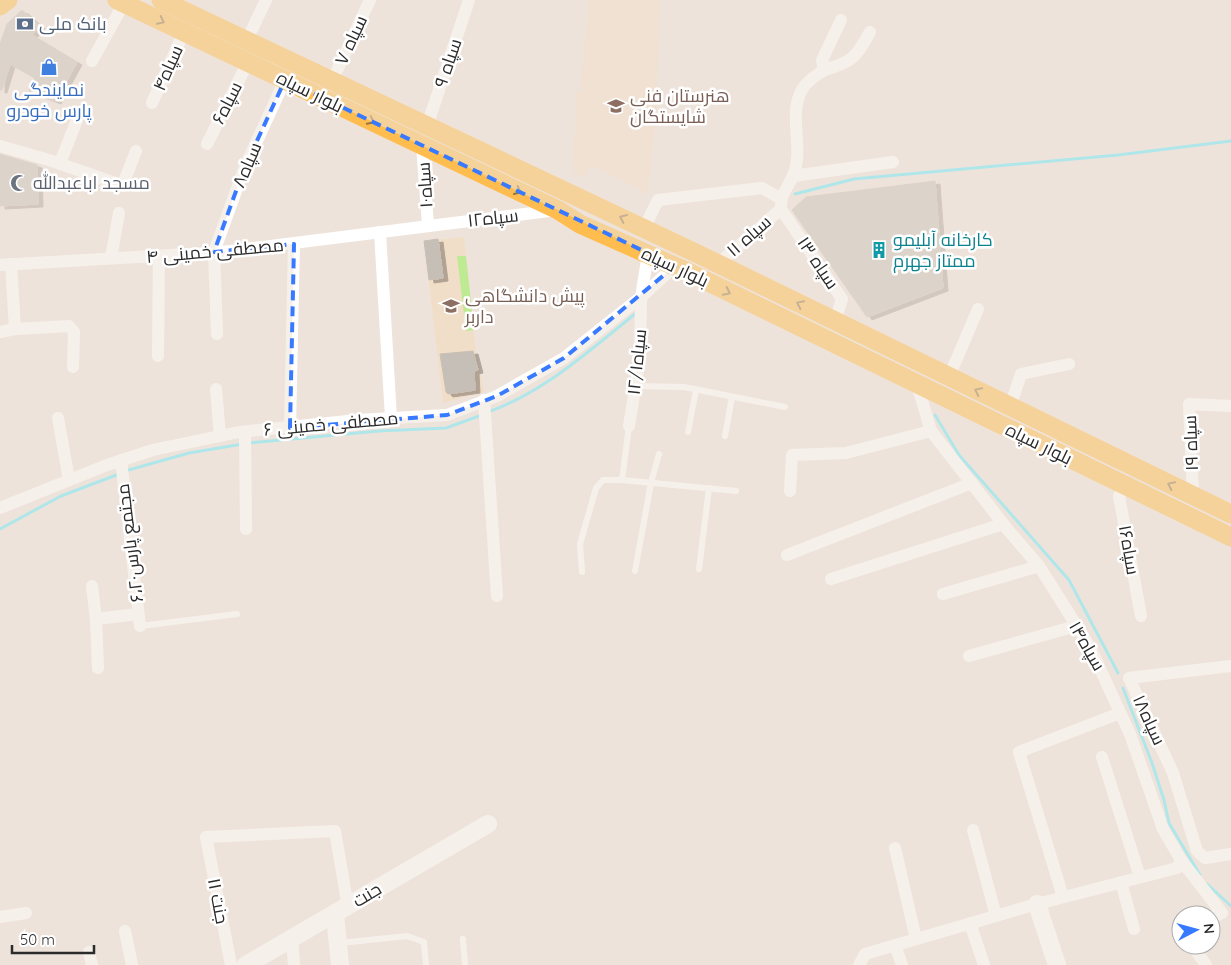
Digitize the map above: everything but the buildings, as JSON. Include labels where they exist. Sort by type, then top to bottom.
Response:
[{"type":"main road","points":[[0,6],[8,0]]},
{"type":"main road","name":"بلوار سپاه","points":[[161,0],[183,5],[247,40],[644,228],[1231,514]]},
{"type":"main road","name":"بلوار سپاه","points":[[121,2],[558,210],[580,224],[675,266],[1231,537]]},
{"type":"main road","points":[[558,210],[569,193]]},
{"type":"street","points":[[247,40],[266,0]]},
{"type":"street","name":"سپاه ۷","points":[[332,81],[370,0]]},
{"type":"street","name":"سپاه ۹","points":[[426,126],[469,0]]},
{"type":"street","points":[[92,61],[121,2]]},
{"type":"street","points":[[824,70],[822,60],[842,20]]},
{"type":"street","name":"سپاه۴","points":[[152,103],[184,32]]},
{"type":"street","points":[[870,32],[857,56],[838,66],[824,70],[803,87],[796,107],[798,142],[793,176],[892,162]]},
{"type":"street","name":"سپاه۶","points":[[207,144],[248,62]]},
{"type":"street","name":"سپاه۸","points":[[214,252],[244,169],[285,80]]},
{"type":"street","points":[[60,163],[77,120]]},
{"type":"street","points":[[0,146],[123,184],[136,151]]},
{"type":"street","name":"سپاه۱۰","points":[[422,146],[428,225]]},
{"type":"street","name":"سپاه ۱۱","points":[[718,264],[780,203],[793,176]]},
{"type":"street","points":[[644,228],[658,200],[762,188],[780,203]]},
{"type":"street","name":"سپاه ۱۳","points":[[780,203],[842,299],[835,321]]},
{"type":"street","name":"سپاه۱۲","points":[[428,225],[558,210]]},
{"type":"street","points":[[111,258],[119,213]]},
{"type":"street","name":"مصطفی خمینی ۴","points":[[5,264],[214,252],[294,244],[428,225]]},
{"type":"street","points":[[380,232],[391,418]]},
{"type":"street","points":[[290,428],[294,244]]},
{"type":"street","points":[[214,252],[217,334]]},
{"type":"street","name":"سپاه۱۲/۱","points":[[629,426],[640,357],[641,297],[648,254]]},
{"type":"street","points":[[158,356],[159,256]]},
{"type":"street","points":[[5,264],[15,329]]},
{"type":"street","points":[[641,297],[675,266]]},
{"type":"street","name":"مصطفی خمینی ۶","points":[[0,508],[121,460],[153,450],[220,436],[391,418],[447,415],[484,400],[564,358],[641,297]]},
{"type":"street","points":[[949,377],[978,308]]},
{"type":"street","points":[[0,332],[15,329],[69,326],[74,332],[73,367]]},
{"type":"street","points":[[1010,407],[1021,374],[1069,364]]},
{"type":"street","name":"سپاه۱۴","points":[[917,384],[931,431],[1003,524],[1040,566],[1090,647],[1120,713],[1163,829],[1181,860],[1216,905]]},
{"type":"street","points":[[216,389],[220,436]]},
{"type":"street","points":[[484,400],[497,596]]},
{"type":"street","name":"سپاه ۱۹","points":[[1193,495],[1189,404],[1231,406]]},
{"type":"street","points":[[58,418],[69,480]]},
{"type":"street","points":[[790,491],[792,455],[846,453],[931,431]]},
{"type":"street","points":[[245,432],[246,529]]},
{"type":"street","name":"۶،مجتمع پارس۲۰","points":[[121,460],[139,620]]},
{"type":"street","points":[[787,555],[972,483]]},
{"type":"street","name":"سپاه۱۶","points":[[1127,486],[1119,496],[1141,616]]},
{"type":"street","points":[[831,579],[1003,524]]},
{"type":"street","points":[[943,594],[1040,566]]},
{"type":"street","points":[[92,586],[96,619],[98,668]]},
{"type":"street","points":[[96,619],[139,620]]},
{"type":"street","points":[[969,656],[1076,626]]},
{"type":"street","name":"سپاه۱۸","points":[[1231,666],[1128,678],[1173,772],[1197,851],[1205,858],[1231,854]]},
{"type":"street","points":[[1109,686],[1128,678]]},
{"type":"street","points":[[1063,897],[1019,752],[1120,713]]},
{"type":"street","points":[[1102,757],[1140,877]]},
{"type":"street","name":"جنت","points":[[246,965],[342,911],[488,824]]},
{"type":"street","points":[[972,830],[996,916]]},
{"type":"street","name":"جنت ۱۱","points":[[231,965],[206,837],[335,831],[342,911]]},
{"type":"street","points":[[895,848],[916,939]]},
{"type":"street","points":[[859,965],[865,954],[1037,904],[1177,868],[1181,860]]},
{"type":"street","points":[[1121,882],[1134,929]]},
{"type":"street","points":[[1037,904],[1057,965]]},
{"type":"street","points":[[340,965],[338,944],[342,911]]},
{"type":"street","points":[[0,917],[26,913]]},
{"type":"street","points":[[970,923],[984,965]]},
{"type":"street","points":[[125,931],[132,965]]},
{"type":"street","points":[[292,939],[294,965]]},
{"type":"street","points":[[895,945],[902,965]]},
{"type":"street","points":[[88,952],[92,965]]},
{"type":"lane","points":[[636,386],[684,386],[732,398],[785,407]]},
{"type":"lane","points":[[688,432],[696,390]]},
{"type":"lane","points":[[725,436],[732,398]]},
{"type":"lane","points":[[622,480],[629,426]]},
{"type":"lane","points":[[636,571],[651,483],[659,454]]},
{"type":"lane","points":[[582,572],[580,544],[596,488],[602,480],[736,490]]},
{"type":"lane","points":[[699,569],[709,488]]},
{"type":"lane","points":[[139,620],[236,614]]},
{"type":"lane","points":[[338,944],[407,936],[424,942],[426,965]]},
{"type":"lane","points":[[463,939],[465,965]]},
{"type":"highlighted area","points":[[285,80],[675,266],[564,358],[497,396],[447,415],[290,428],[294,244],[214,252],[244,169]]},
{"type":"shaded area","name":"هنرستان فنی شایستگان","points":[[589,0],[660,0],[656,119],[648,194],[590,165],[584,179],[573,172],[576,92],[580,92]]},
{"type":"shaded area","name":"پیش دانشگاهی داربر","points":[[464,237],[476,351],[484,392],[443,403],[424,241]]},
{"type":"green space","points":[[457,256],[466,256],[474,330],[466,331]]},
{"type":"waterway","points":[[795,194],[854,179],[1118,155],[1231,141]]},
{"type":"waterway","points":[[488,412],[509,404],[547,382],[635,314]]},
{"type":"waterway","points":[[249,443],[379,431],[446,428],[482,415]]},
{"type":"waterway","points":[[935,415],[959,455],[1069,580],[1118,673]]},
{"type":"waterway","points":[[125,471],[189,453],[243,444]]},
{"type":"waterway","points":[[0,529],[61,496],[119,474]]},
{"type":"waterway","points":[[1123,688],[1152,763],[1169,823],[1200,875]]},
{"type":"waterway","points":[[1207,884],[1231,906]]},
{"type":"place","name":"بانک ملی","points":[[25,24]]},
{"type":"place","name":"نمایندگی پارس خودرو","points":[[49,67]]},
{"type":"place","name":"هنرستان فنی شایستگان","points":[[616,106]]},
{"type":"place","name":"مسجد اباعبدالله","points":[[19,183]]},
{"type":"place","name":"کارخانه آبلیمو ممتاز جهرم","points":[[879,250]]},
{"type":"place","name":"پیش دانشگاهی داربر","points":[[451,306]]}]
